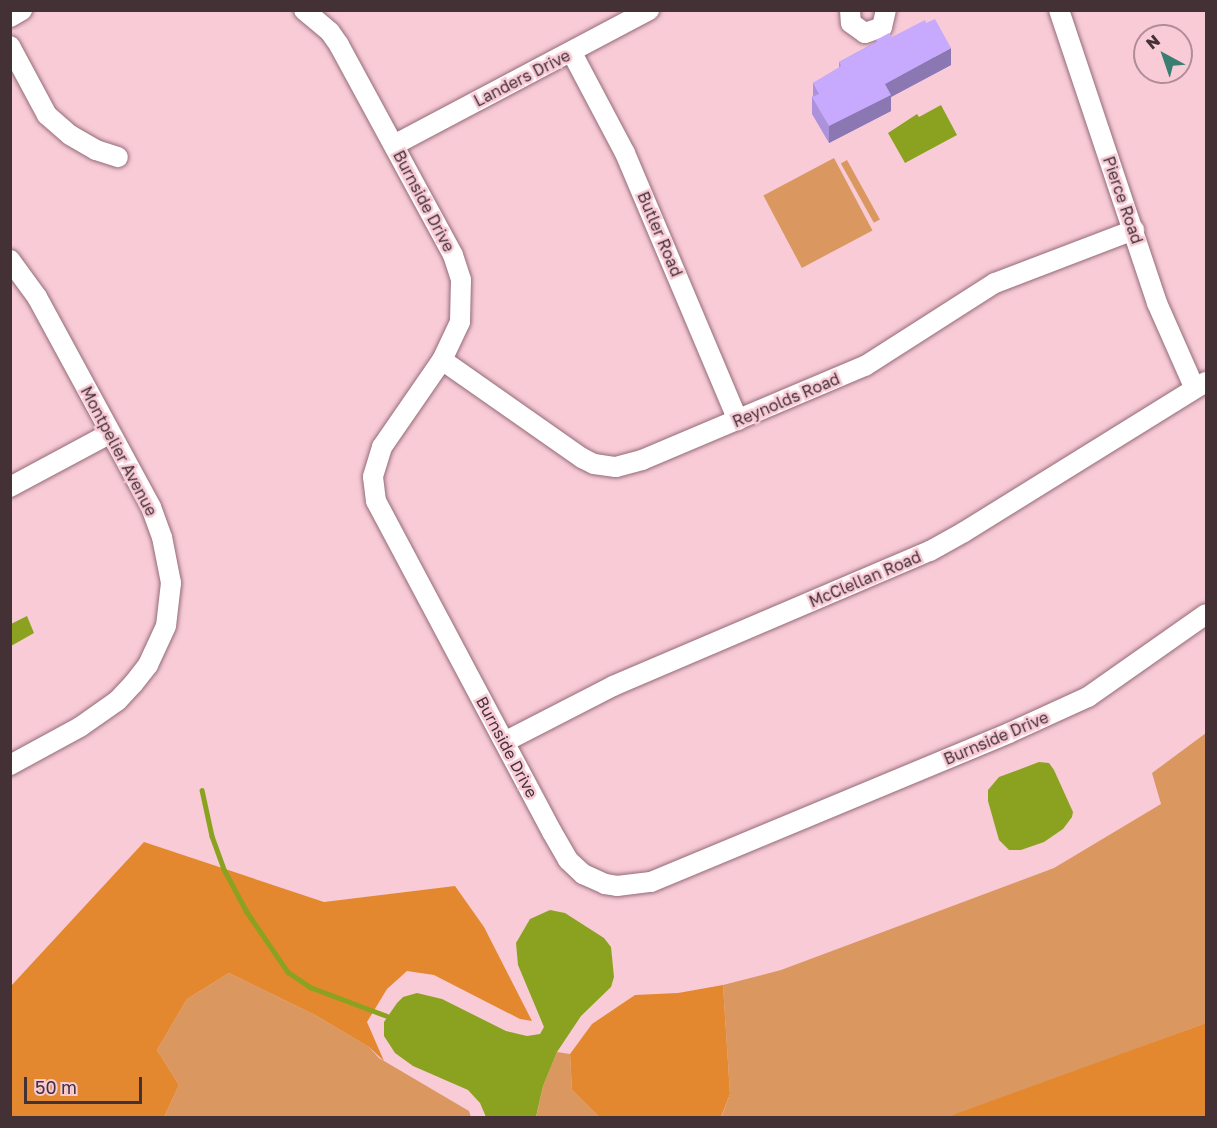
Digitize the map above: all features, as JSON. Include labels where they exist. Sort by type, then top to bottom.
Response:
[{"type":"street","points":[[10,17],[22,10]]},
{"type":"street","name":"Burnside Drive","points":[[304,10],[330,32],[339,45],[453,255],[461,280],[460,322],[442,360],[382,447],[376,461],[374,490],[386,524],[506,741],[568,860],[583,874],[604,884],[640,885],[1070,706],[1107,684],[1206,614]]},
{"type":"street","name":"Landers Drive","points":[[394,145],[650,10]]},
{"type":"street","points":[[850,10],[851,23],[865,33],[882,27],[886,10]]},
{"type":"street","name":"Pierce Road","points":[[1059,10],[1157,303],[1200,385]]},
{"type":"street","points":[[10,46],[46,115],[70,135],[96,150],[118,157]]},
{"type":"street","name":"Butler Road","points":[[572,53],[625,153],[738,420]]},
{"type":"street","name":"Reynolds Road","points":[[442,360],[594,464],[616,467],[642,460],[865,366],[995,283],[1134,230]]},
{"type":"street","name":"Montpelier Avenue","points":[[10,260],[17,279],[37,297],[109,434],[151,507],[162,537],[171,583],[166,626],[148,665],[117,701],[80,727],[10,765]]},
{"type":"street","name":"McClellan Road","points":[[506,741],[614,686],[930,551],[1200,385]]},
{"type":"street","points":[[10,488],[109,434]]},
{"type":"shaded area","points":[[941,105],[957,135],[905,163],[888,133],[917,114],[919,117]]},
{"type":"shaded area","points":[[834,158],[872,230],[802,268],[763,196]]},
{"type":"shaded area","points":[[847,160],[880,219],[874,223],[841,163]]},
{"type":"shaded area","points":[[27,616],[34,633],[11,646],[11,624]]},
{"type":"shaded area","points":[[1206,733],[1206,1023],[951,1117],[721,1118],[730,1094],[723,985],[781,970],[1054,868],[1161,804],[1152,773]]},
{"type":"shaded area","points":[[1039,762],[1049,763],[1054,770],[1073,812],[1072,817],[1063,829],[1044,842],[1021,850],[1009,850],[999,840],[988,801],[988,790],[999,777]]},
{"type":"shaded area","points":[[144,842],[324,902],[455,886],[484,927],[532,1021],[520,1019],[434,975],[407,971],[387,989],[367,1022],[384,1061],[369,1047],[315,1015],[229,973],[187,999],[157,1050],[179,1085],[164,1117],[11,1117],[11,986]]},
{"type":"shaded area","points":[[550,910],[565,913],[604,938],[611,947],[614,977],[611,987],[581,1016],[557,1052],[543,1086],[536,1117],[486,1117],[480,1103],[468,1090],[413,1066],[395,1053],[384,1036],[384,1022],[403,997],[417,993],[442,999],[506,1031],[527,1036],[540,1034],[544,1027],[518,965],[516,943],[530,919]]},
{"type":"shaded area","points":[[229,973],[315,1015],[369,1047],[379,1058],[469,1111],[471,1117],[164,1117],[179,1085],[157,1050],[187,999]]},
{"type":"shaded area","points":[[723,985],[730,1094],[721,1117],[599,1117],[572,1090],[570,1054],[592,1024],[635,995],[678,993]]},
{"type":"shaded area","points":[[1206,1023],[1206,1117],[951,1117],[953,1115]]},
{"type":"shaded area","points":[[557,1052],[570,1054],[572,1090],[599,1117],[536,1118],[543,1086]]},
{"type":"building","points":[[935,19],[951,48],[885,84],[891,95],[829,126],[812,97],[819,94],[813,83],[841,66],[839,62],[889,33],[892,37],[925,20],[926,23]]},
{"type":"waterway","points":[[202,790],[212,836],[225,871],[247,912],[288,972],[310,987],[387,1016]]}]
